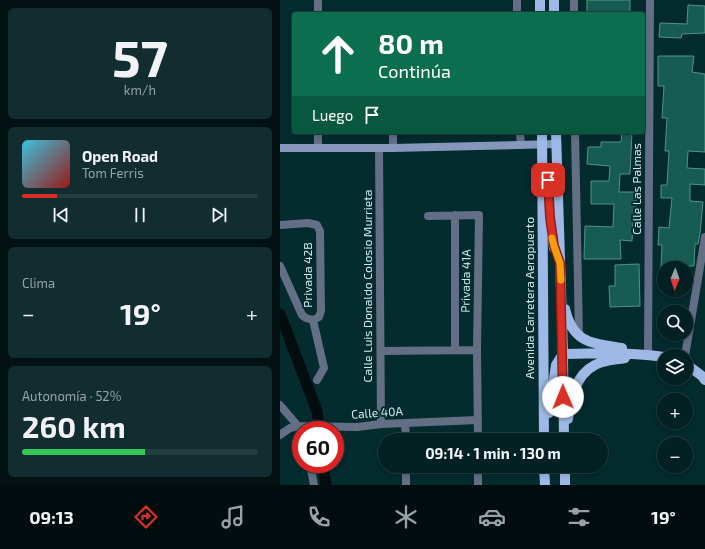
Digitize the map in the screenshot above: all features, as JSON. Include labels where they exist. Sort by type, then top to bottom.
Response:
[{"type":"main road","points":[[540,0],[540,12]]},
{"type":"main road","points":[[554,0],[554,12]]},
{"type":"main road","name":"Avenida Carretera Aeropuerto","points":[[542,134],[544,433]]},
{"type":"main road","points":[[556,134],[564,433]]},
{"type":"main road","points":[[543,144],[548,168],[550,217],[554,246],[560,263]]},
{"type":"main road","points":[[560,280],[568,320],[573,330],[579,336],[590,342],[644,354]]},
{"type":"main road","points":[[562,354],[599,353],[644,354],[657,356]]},
{"type":"main road","points":[[545,433],[556,365],[562,354]]},
{"type":"main road","points":[[565,433],[574,392],[581,376],[594,365],[644,354]]},
{"type":"main road","points":[[693,369],[705,380]]},
{"type":"main road","points":[[544,473],[545,485]]},
{"type":"main road","points":[[565,473],[565,485]]},
{"type":"street","points":[[318,0],[318,12]]},
{"type":"street","points":[[517,0],[517,12]]},
{"type":"street","points":[[574,0],[574,12]]},
{"type":"street","name":"Calle Las Palmas","points":[[644,354],[650,0]]},
{"type":"street","points":[[318,134],[318,148]]},
{"type":"street","points":[[393,134],[393,148]]},
{"type":"street","points":[[520,134],[521,145]]},
{"type":"street","points":[[575,134],[579,336]]},
{"type":"street","points":[[280,148],[393,148],[556,144]]},
{"type":"street","name":"Calle Luis Donaldo Colosio Murrieta","points":[[379,148],[381,424]]},
{"type":"street","name":"Privada 41A","points":[[455,215],[455,350]]},
{"type":"street","name":"Privada 41A","points":[[428,216],[479,215],[477,350]]},
{"type":"street","name":"Privada 42B","points":[[280,224],[317,225],[320,231],[321,311],[319,317],[313,320],[324,368],[317,380]]},
{"type":"street","points":[[686,349],[705,237]]},
{"type":"street","points":[[280,266],[302,315],[313,320]]},
{"type":"street","points":[[381,351],[477,350],[478,433]]},
{"type":"street","points":[[280,406],[298,421]]},
{"type":"street","name":"Calle 40A","points":[[344,427],[478,420]]},
{"type":"street","points":[[405,423],[406,433]]},
{"type":"street","name":"Calle 40A","points":[[280,435],[292,428]]},
{"type":"street","points":[[312,473],[314,485]]},
{"type":"street","points":[[406,473],[406,485]]},
{"type":"street","points":[[478,473],[478,485]]},
{"type":"building","points":[[587,0],[630,0],[630,12],[587,12]]},
{"type":"building","points":[[688,5],[705,6],[705,33],[682,34],[681,38],[659,37],[660,23],[687,24]]},
{"type":"building","points":[[658,56],[694,56],[692,72],[705,74],[705,152],[688,151],[687,168],[705,169],[705,185],[690,184],[690,201],[703,202],[700,234],[698,244],[695,244],[694,266],[693,261],[661,261],[662,245],[658,245],[659,227],[669,228],[672,198],[661,198],[661,185],[667,185],[669,151],[665,151],[667,118],[662,118],[664,86],[658,86]]},
{"type":"building","points":[[622,134],[632,134],[630,174],[620,174],[619,192],[636,192],[636,220],[633,220],[632,241],[620,240],[621,259],[584,259],[585,226],[613,227],[614,204],[591,204],[591,181],[609,181],[610,166],[587,164],[588,147],[601,147],[601,142],[621,142]]},
{"type":"building","points":[[639,264],[640,306],[610,307],[609,286],[615,286],[615,265]]},
{"type":"waterway","points":[[280,314],[317,411],[318,421]]},
{"type":"waterway","points":[[324,473],[326,485]]},
{"type":"slow traffic","points":[[552,238],[560,263],[561,280]]},
{"type":"route","points":[[548,180],[550,217],[554,246],[560,263],[563,397]]}]
